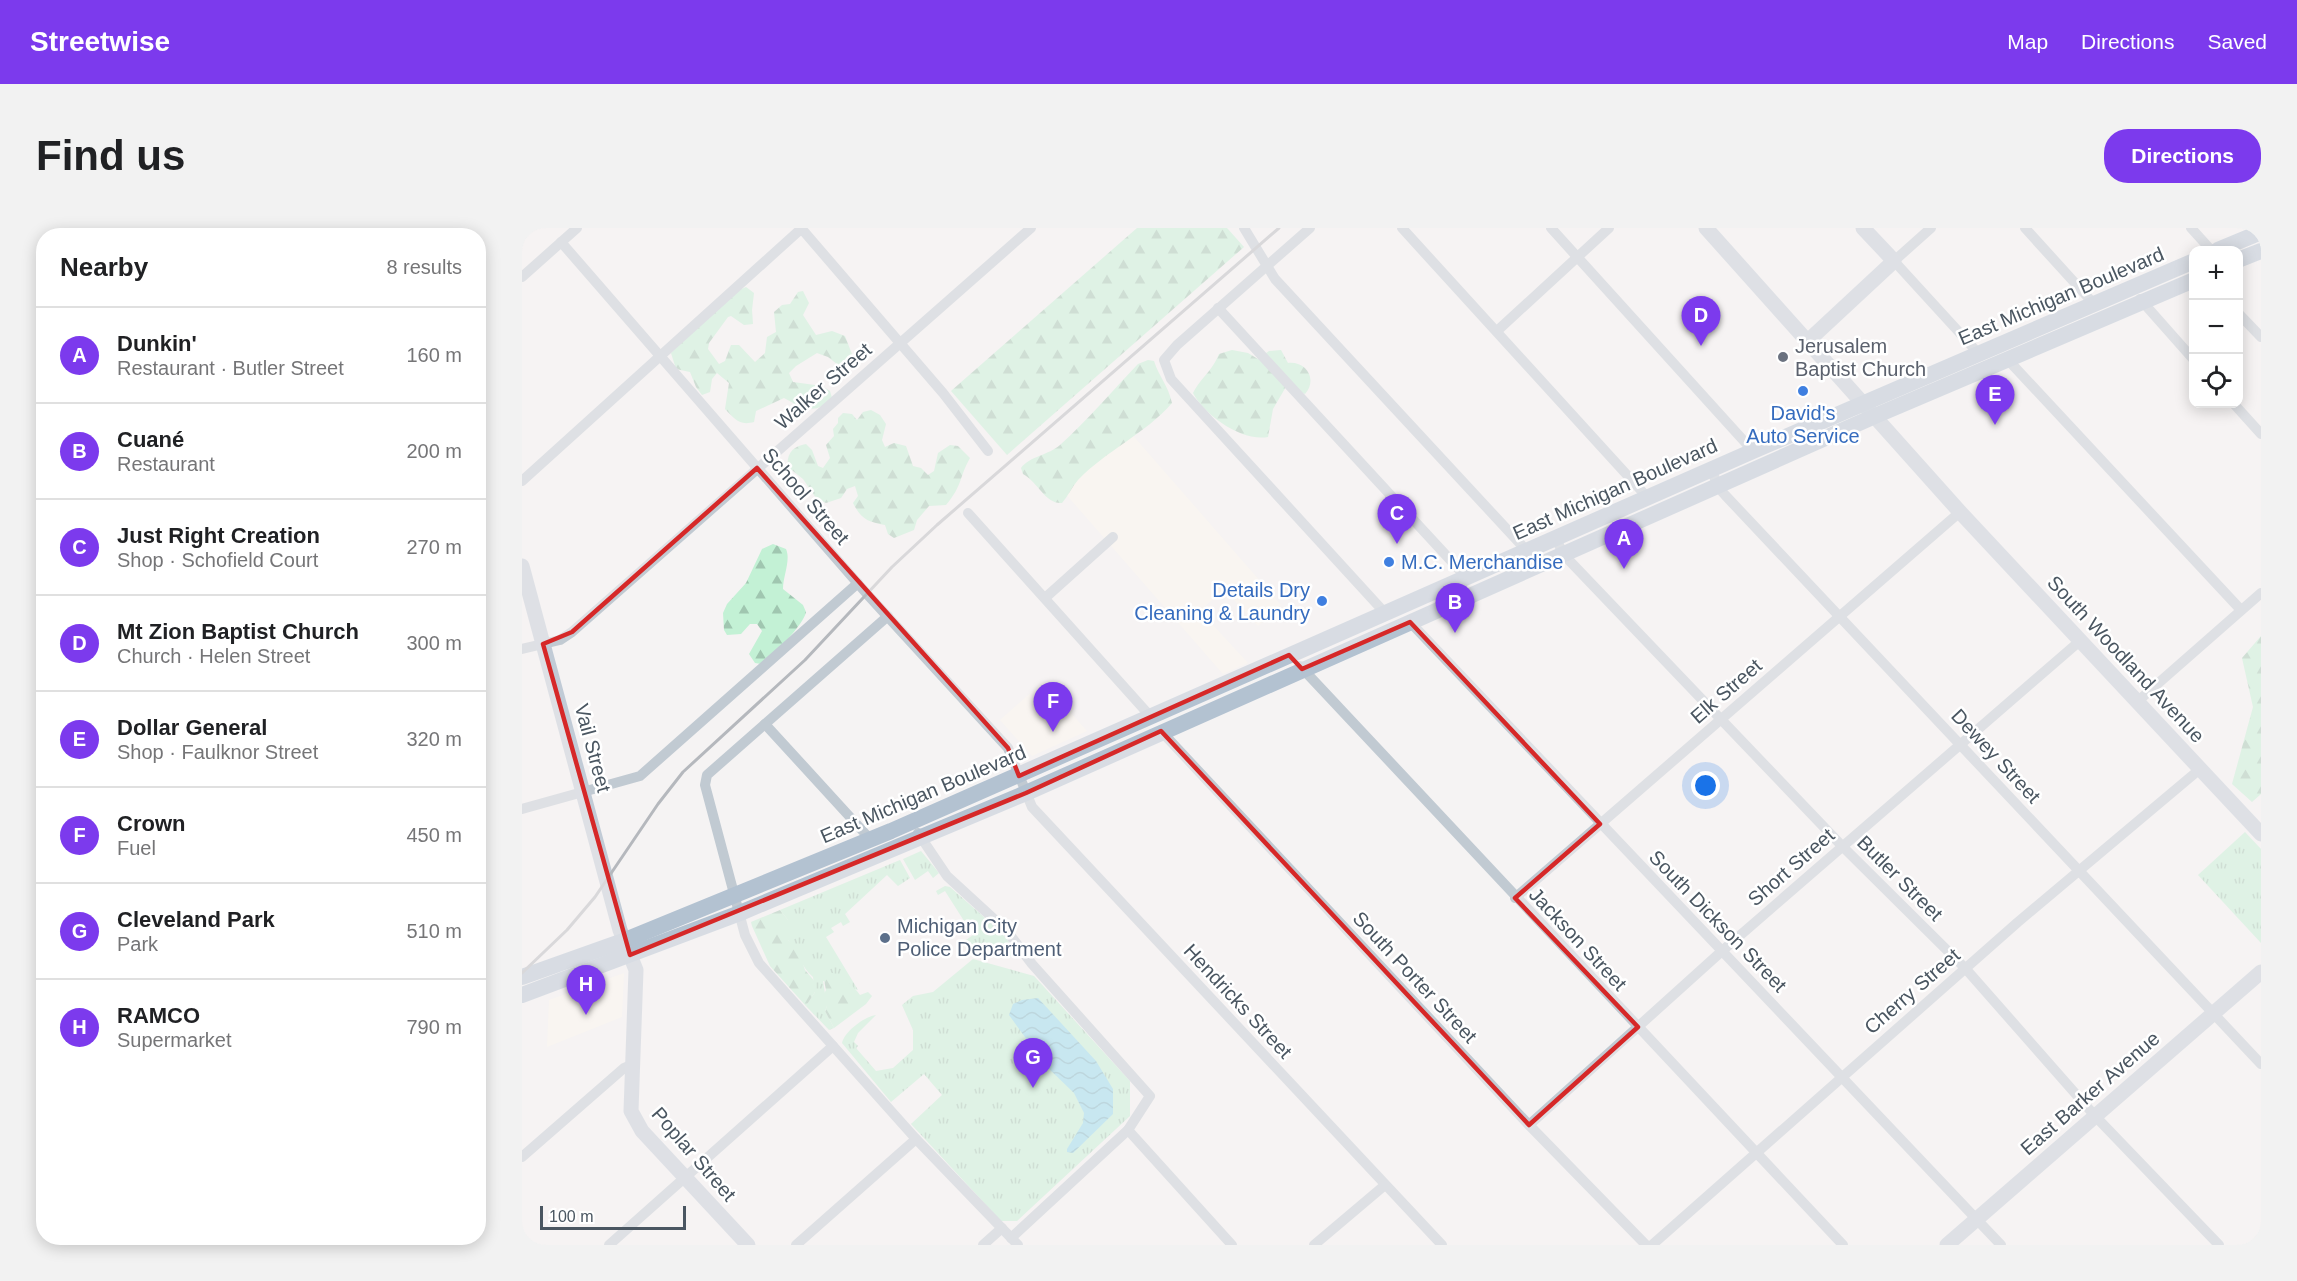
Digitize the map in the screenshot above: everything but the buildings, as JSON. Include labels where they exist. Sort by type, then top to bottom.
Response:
[{"type":"main road","points":[[2228,246],[2261,232]]},
{"type":"main road","points":[[2243,258],[2261,251]]},
{"type":"main road","name":"East Michigan Boulevard","points":[[522,995],[736,896],[871,840],[916,829],[1026,793],[1533,567],[1559,546],[1648,498],[2189,263]]},
{"type":"main road","name":"East Michigan Boulevard","points":[[522,977],[740,913],[916,829],[1019,776],[1527,550],[1559,546],[1717,486],[2189,282]]},
{"type":"street","points":[[522,278],[577,228]]},
{"type":"street","points":[[522,481],[802,228],[988,451]]},
{"type":"street","points":[[1244,228],[1275,279],[1527,550],[1533,567]]},
{"type":"street","points":[[1310,228],[1168,352],[1164,360],[1165,370],[1385,613]]},
{"type":"street","points":[[1402,228],[1648,498]]},
{"type":"street","points":[[1551,228],[1753,451]]},
{"type":"street","points":[[1497,331],[1610,228]]},
{"type":"street","name":"South Woodland Avenue","points":[[1706,228],[1809,340],[1960,512],[2261,834]]},
{"type":"street","points":[[1863,228],[1979,354]]},
{"type":"street","points":[[1809,340],[1930,228]]},
{"type":"street","points":[[2025,228],[2094,304]]},
{"type":"street","points":[[2190,228],[2207,246]]},
{"type":"street","name":"Walker Street","points":[[522,649],[560,640],[572,632],[1029,229]]},
{"type":"street","name":"School Street","points":[[561,242],[858,583],[1008,748],[1019,776]]},
{"type":"street","points":[[2135,287],[2142,303],[2189,356]]},
{"type":"street","points":[[1218,308],[1467,578]]},
{"type":"street","points":[[2243,318],[2261,337]]},
{"type":"street","points":[[2009,361],[2241,610]]},
{"type":"street","points":[[2238,408],[2261,434]]},
{"type":"street","name":"Dewey Street","points":[[1712,469],[1717,486],[2261,1064]]},
{"type":"street","name":"Elk Street","points":[[1515,897],[1960,512]]},
{"type":"street","points":[[968,513],[1150,717]]},
{"type":"street","points":[[1045,598],[1113,537]]},
{"type":"street","name":"Butler Street","points":[[1559,546],[1843,847],[1965,968],[2096,1117],[2216,1244]]},
{"type":"street","name":"Vail Street","points":[[522,566],[627,948]]},
{"type":"street","points":[[522,809],[640,776],[858,583]]},
{"type":"street","points":[[2138,701],[2261,593]]},
{"type":"street","points":[[888,616],[706,775],[705,785],[745,935],[759,963],[916,1139],[1014,1241],[1128,1130],[1150,1096],[1032,964],[1007,931],[947,876],[916,829]]},
{"type":"street","name":"South Dickson Street","points":[[1410,622],[2001,1245]]},
{"type":"street","name":"Short Street","points":[[1529,1125],[1722,951],[2080,640]]},
{"type":"street","name":"Jackson Street","points":[[1289,655],[1843,1245]]},
{"type":"street","points":[[765,724],[871,840]]},
{"type":"street","name":"South Porter Street","points":[[1161,731],[1529,1125],[1646,1245]]},
{"type":"street","name":"Cherry Street","points":[[1652,1245],[1965,968],[2200,769]]},
{"type":"street","name":"Hendricks Street","points":[[1019,776],[1040,816],[1442,1245]]},
{"type":"street","name":"Poplar Street","points":[[627,948],[636,970],[635,1063],[631,1111],[637,1125],[748,1245]]},
{"type":"street","name":"East Barker Avenue","points":[[1947,1245],[2261,972]]},
{"type":"street","points":[[609,1245],[833,1046]]},
{"type":"street","points":[[522,1158],[624,1068],[635,1063]]},
{"type":"street","points":[[1128,1130],[1232,1245]]},
{"type":"street","points":[[796,1245],[916,1139]]},
{"type":"street","points":[[1314,1245],[1385,1185]]},
{"type":"street","points":[[983,1245],[1002,1228]]},
{"type":"highlighted area","points":[[757,468],[1008,748],[1019,776],[1289,655],[1302,669],[1410,622],[1600,824],[1515,898],[1638,1027],[1529,1125],[1161,731],[1026,793],[630,955],[543,644],[572,632]]},
{"type":"shaded area","points":[[1129,431],[1281,605],[1258,626],[1224,589],[1200,611],[1248,663],[1223,674],[1064,492]]},
{"type":"shaded area","points":[[1043,682],[1087,731],[1032,756],[1000,720]]},
{"type":"shaded area","points":[[624,973],[622,1017],[547,1047],[549,1000]]},
{"type":"green space","points":[[1137,228],[1227,228],[1244,247],[1007,455],[951,391]]},
{"type":"green space","points":[[746,287],[754,293],[753,324],[744,325],[731,316],[728,317],[709,343],[708,349],[719,364],[725,361],[731,345],[739,345],[755,362],[765,353],[767,337],[776,332],[774,312],[782,305],[790,304],[798,292],[803,291],[809,303],[803,315],[816,335],[832,331],[845,336],[855,362],[852,367],[842,368],[828,357],[817,353],[789,373],[793,382],[822,386],[830,391],[832,398],[826,404],[815,409],[797,405],[784,398],[756,411],[754,422],[741,422],[725,409],[729,383],[717,373],[712,379],[710,392],[702,395],[690,372],[676,369],[671,353],[735,292]]},
{"type":"green space","points":[[1232,350],[1248,353],[1258,359],[1269,351],[1281,350],[1288,363],[1300,365],[1308,372],[1310,383],[1305,394],[1287,385],[1273,409],[1268,437],[1247,435],[1225,425],[1206,410],[1193,393],[1219,354]]},
{"type":"green space","points":[[1148,360],[1154,361],[1172,403],[1150,424],[1089,469],[1062,503],[1046,497],[1023,474],[1021,468],[1029,461],[1060,445],[1138,364]]},
{"type":"green space","points":[[871,410],[880,415],[886,424],[882,440],[885,447],[894,443],[906,446],[913,466],[921,468],[928,475],[934,471],[938,453],[950,445],[958,446],[970,458],[955,492],[946,505],[929,506],[917,520],[914,530],[894,538],[888,534],[885,525],[870,521],[859,513],[853,503],[858,496],[855,486],[847,489],[841,498],[826,503],[816,498],[803,479],[788,467],[791,451],[806,444],[812,450],[818,466],[823,468],[830,458],[826,445],[834,436],[833,429],[838,423],[838,418],[843,413],[852,414],[857,420],[863,412]]},
{"type":"green space","points":[[773,544],[786,549],[787,553],[783,589],[803,605],[806,612],[787,640],[761,664],[755,663],[749,654],[762,631],[757,624],[750,624],[741,634],[727,635],[724,630],[723,613],[727,604],[746,583],[762,549]]},
{"type":"green space","points":[[2261,636],[2261,794],[2252,802],[2232,784],[2253,707],[2242,658]]},
{"type":"green space","points":[[2245,832],[2261,849],[2261,943],[2198,875]]},
{"type":"green space","points":[[921,851],[939,873],[933,878],[928,871],[915,880],[903,859]]},
{"type":"green space","points":[[900,860],[910,878],[898,886],[887,875],[845,914],[850,922],[843,926],[841,922],[831,928],[834,932],[826,937],[858,990],[823,981],[827,1006],[825,1011],[834,1028],[829,1030],[806,1006],[815,992],[813,977],[805,969],[788,940],[788,920],[780,910]]},
{"type":"green space","points":[[945,886],[950,887],[1001,932],[1021,957],[1016,958],[971,945],[966,940],[973,935],[945,891],[938,895],[936,891]]},
{"type":"green space","points":[[780,910],[788,920],[788,940],[799,952],[805,970],[816,983],[815,992],[806,1006],[770,966],[752,926],[751,922]]},
{"type":"green space","points":[[973,959],[1034,976],[1130,1081],[1130,1116],[1017,1221],[1001,1221],[911,1124],[942,1095],[924,1074],[891,1102],[842,1043],[856,1025],[876,1015],[858,1033],[854,1042],[858,1046],[856,1048],[876,1071],[893,1068],[913,1050],[913,1030],[902,1005],[913,996],[933,992]]},
{"type":"green space","points":[[827,972],[846,980],[860,995],[868,992],[872,996],[866,1004],[834,1028],[825,1011],[827,1006],[822,998],[826,990],[823,975]]},
{"type":"water","points":[[1038,998],[1096,1061],[1113,1089],[1113,1114],[1073,1153],[1067,1152],[1067,1149],[1083,1123],[1084,1113],[1074,1093],[1046,1066],[1009,1015],[1013,1004]]},
{"type":"railway","points":[[522,973],[567,930],[595,897],[658,804],[683,772],[805,660],[892,567],[937,525],[1279,228]]},
{"type":"place","name":"Mt Zion Baptist Church","points":[[1701,346]]},
{"type":"place","name":"Jerusalem Baptist Church","points":[[1783,357]]},
{"type":"place","name":"David's Auto Service","points":[[1803,391]]},
{"type":"place","name":"Dollar General","points":[[1995,425]]},
{"type":"place","name":"Just Right Creation","points":[[1397,544]]},
{"type":"place","name":"M.C. Merchandise","points":[[1389,562]]},
{"type":"place","name":"Dunkin'","points":[[1624,569]]},
{"type":"place","name":"Details Dry Cleaning & Laundry","points":[[1322,601]]},
{"type":"place","name":"Cuané","points":[[1455,633]]},
{"type":"place","name":"Crown","points":[[1053,732]]},
{"type":"place","name":"Michigan City Police Department","points":[[885,938]]},
{"type":"place","name":"RAMCO","points":[[586,1015]]},
{"type":"place","name":"Cleveland Park","points":[[1033,1088]]}]
